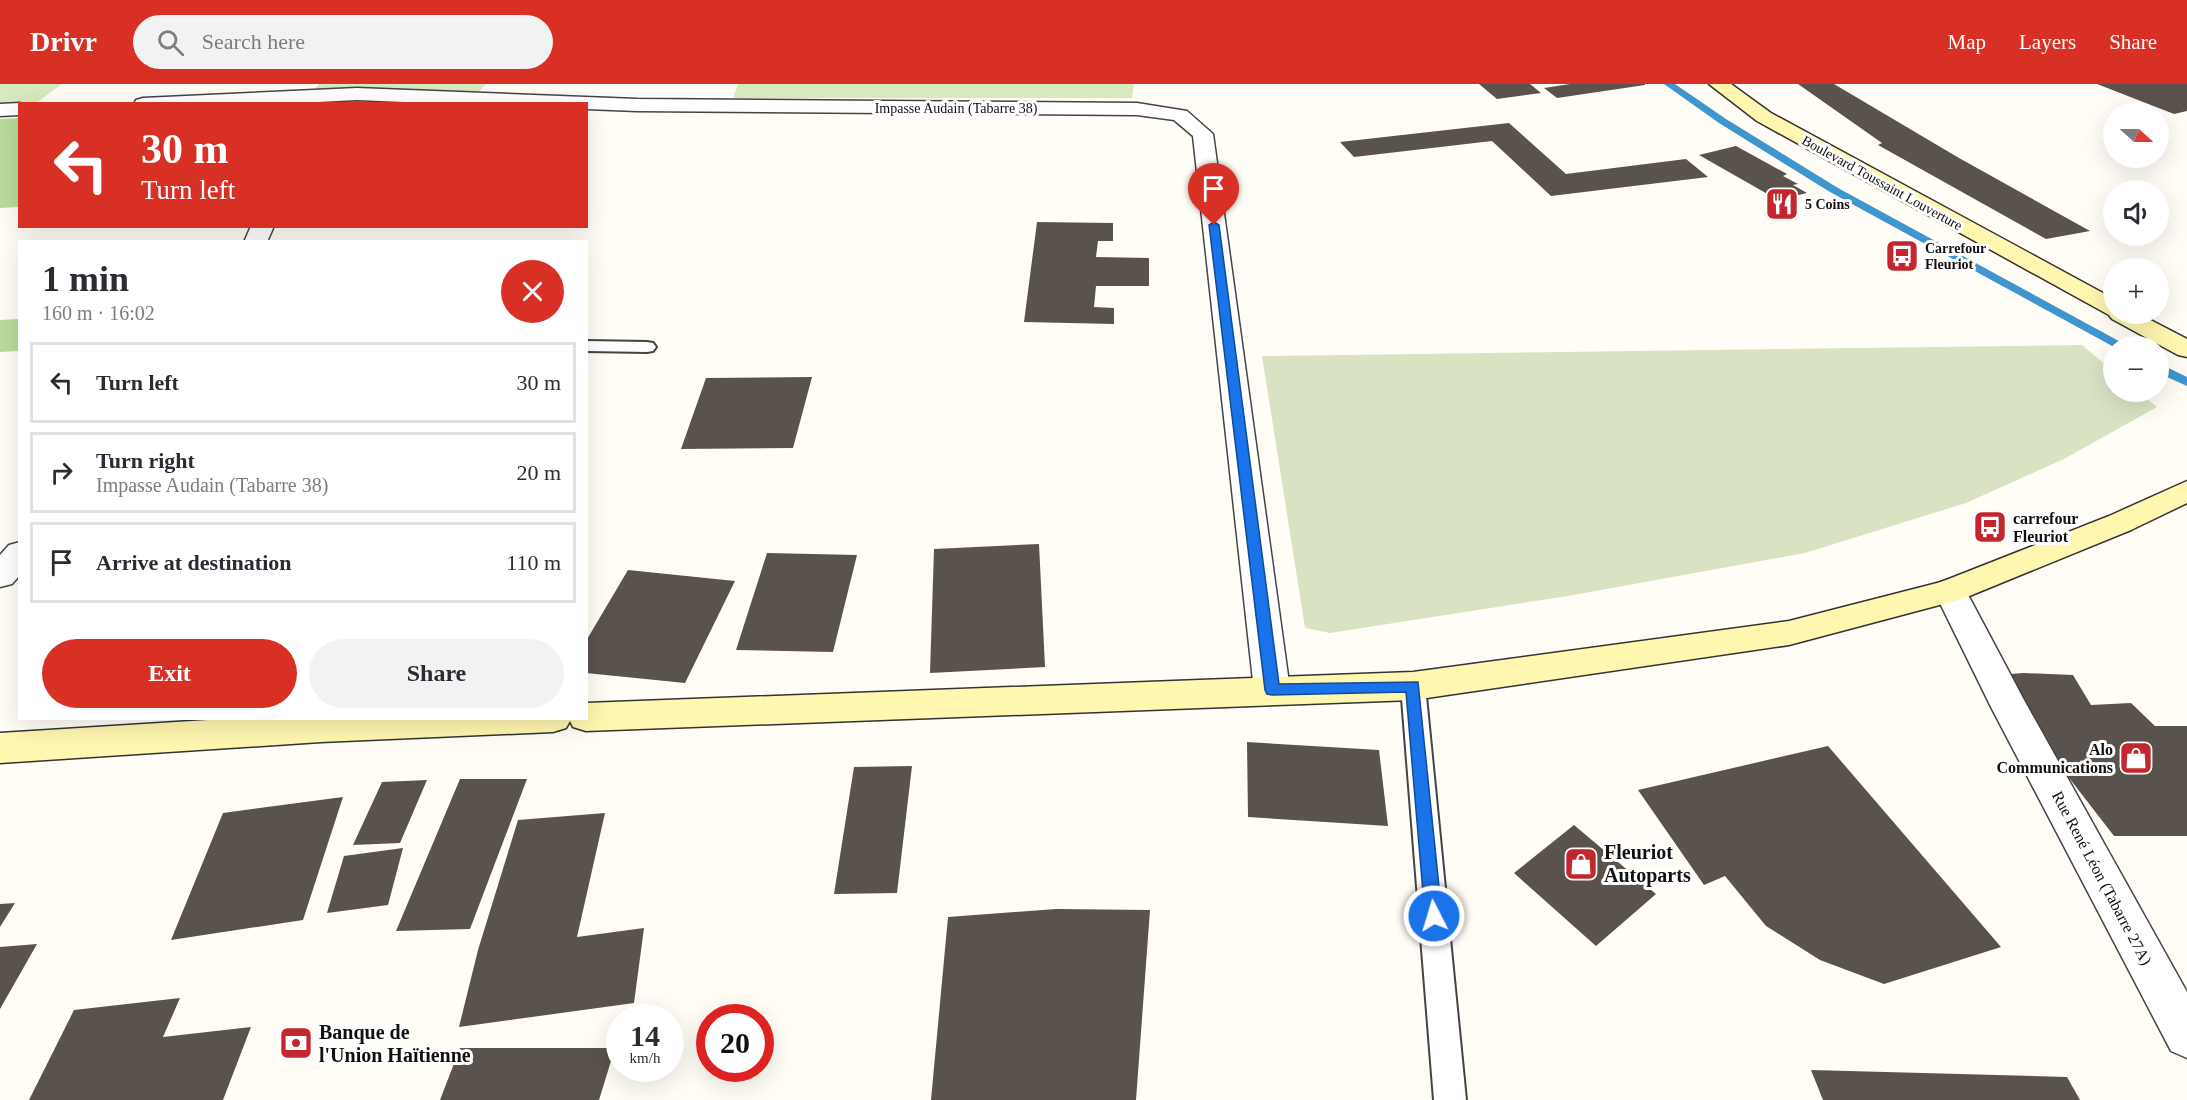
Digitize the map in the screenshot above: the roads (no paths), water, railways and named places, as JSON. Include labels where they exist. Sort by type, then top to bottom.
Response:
[{"type":"main road","name":"Boulevard Toussaint Louverture","points":[[1719,84],[1764,117],[2103,303]]},
{"type":"main road","points":[[2140,324],[2187,349]]},
{"type":"main road","points":[[588,717],[1413,686],[1493,677],[1789,633],[1950,591],[2120,522],[2187,491]]},
{"type":"main road","points":[[0,748],[321,728],[507,720]]},
{"type":"street","name":"Impasse Audain (Tabarre 38)","points":[[186,102],[358,94],[561,102]]},
{"type":"street","name":"Impasse Audain (Tabarre 38)","points":[[588,103],[1137,109],[1180,115],[1203,134],[1272,690]]},
{"type":"street","points":[[0,110],[18,109]]},
{"type":"street","points":[[0,576],[18,555]]},
{"type":"street","name":"Rue René Léon (Tabarre 27A)","points":[[1950,591],[2009,707],[2187,1036]]},
{"type":"lane","points":[[588,346],[647,347]]},
{"type":"lane","points":[[1413,686],[1450,1100]]},
{"type":"waterway","points":[[1669,84],[1723,121],[1834,190],[2103,336]]},
{"type":"waterway","points":[[2169,373],[2187,382]]},
{"type":"place","name":"5 Coins","points":[[1782,204]]},
{"type":"place","name":"Carrefour Fleuriot","points":[[1902,256]]},
{"type":"place","name":"carrefour Fleuriot","points":[[1990,527]]},
{"type":"place","name":"Alo Communications","points":[[2136,758]]},
{"type":"place","name":"Fleuriot Autoparts","points":[[1581,864]]},
{"type":"place","name":"Banque de l'Union Haïtienne","points":[[296,1043]]}]
